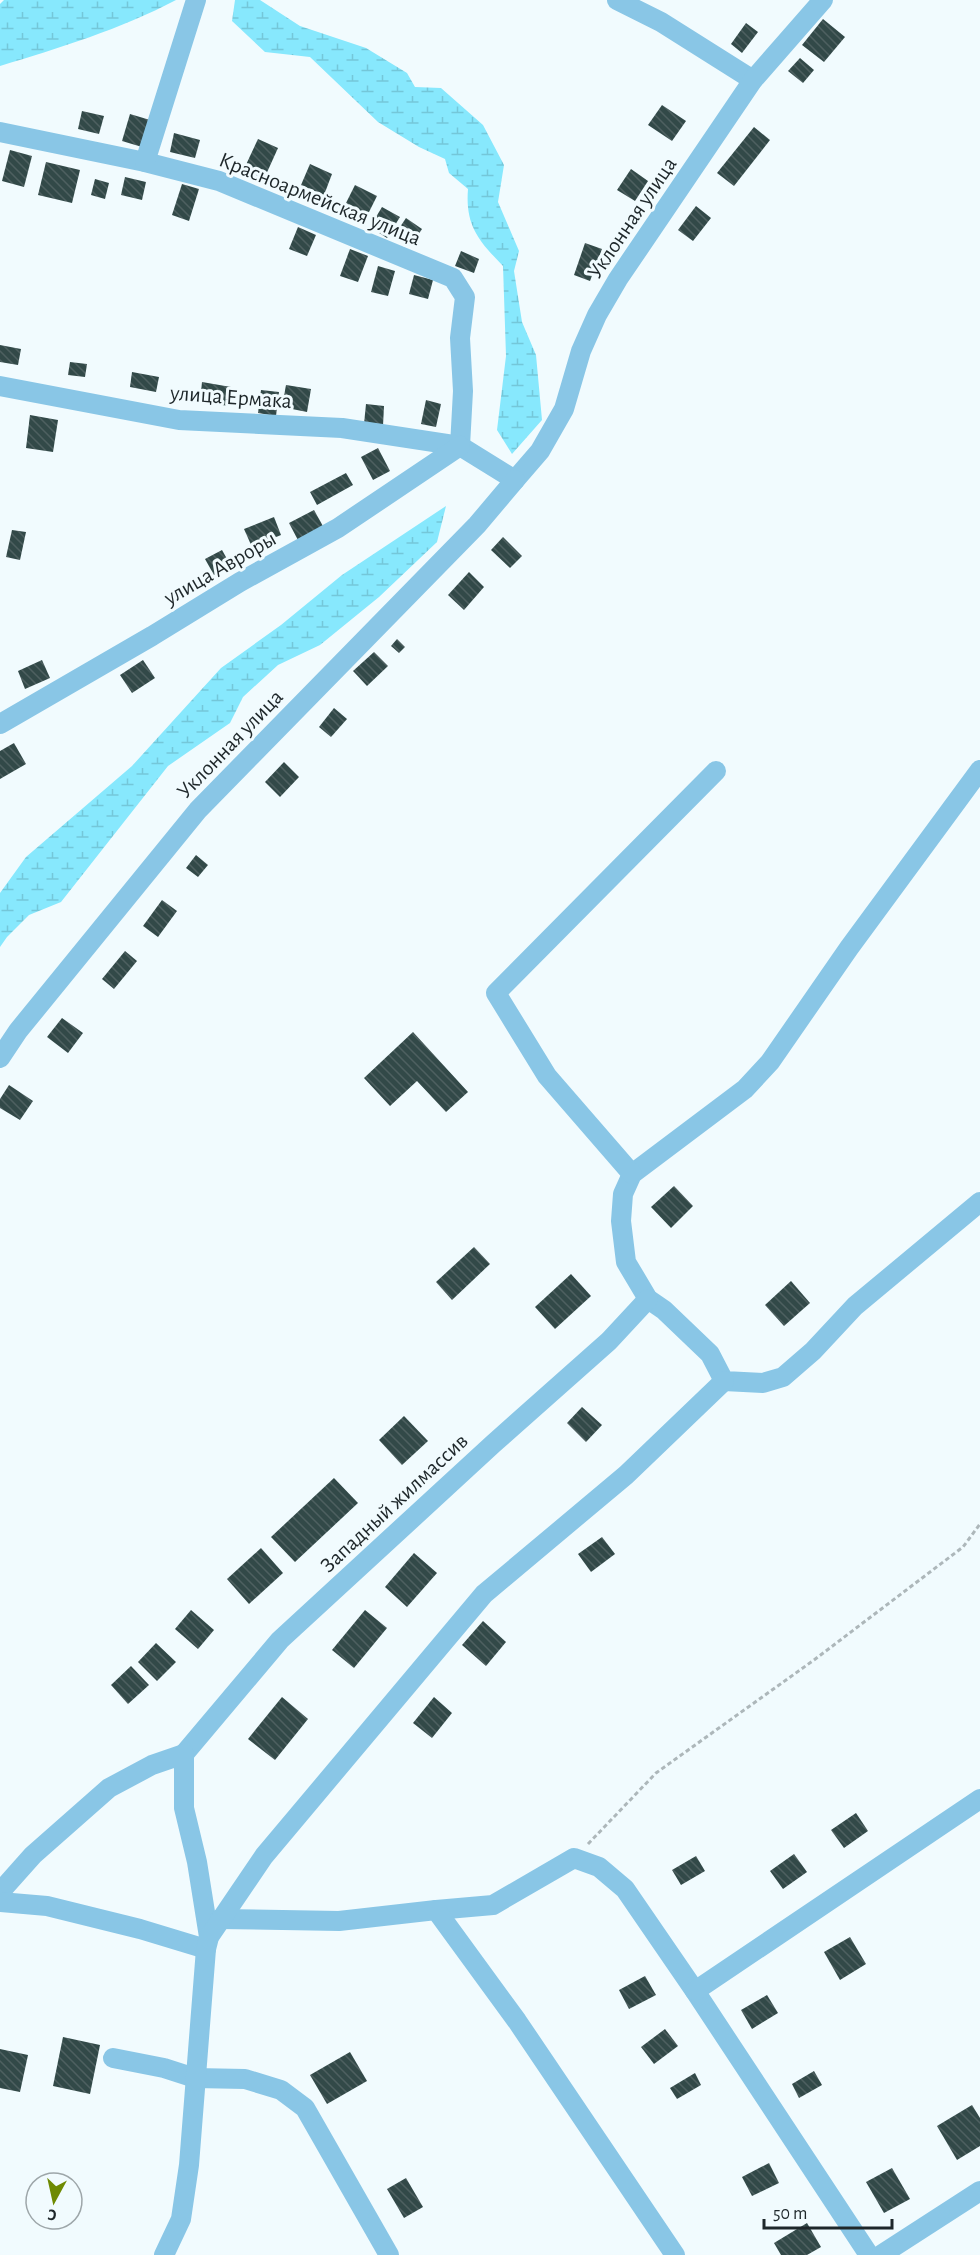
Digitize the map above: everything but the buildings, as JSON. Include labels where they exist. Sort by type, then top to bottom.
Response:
[{"type":"street","points":[[145,162],[196,0]]},
{"type":"street","points":[[617,0],[661,22],[753,80]]},
{"type":"street","name":"Уклонная улица","points":[[0,1058],[18,1031],[198,810],[477,525],[540,451],[564,409],[581,351],[597,315],[618,279],[753,80],[823,0]]},
{"type":"street","name":"Красноармейская улица","points":[[0,132],[145,162],[219,181],[453,278],[465,297],[460,338],[463,391],[460,446]]},
{"type":"street","name":"улица Ермака","points":[[0,386],[179,420],[342,428],[460,446]]},
{"type":"street","points":[[460,446],[515,480]]},
{"type":"street","name":"улица Авроры","points":[[0,724],[240,582],[338,528],[460,446]]},
{"type":"street","points":[[724,1381],[710,1354],[664,1310],[648,1299],[626,1262],[621,1221],[623,1194],[632,1174],[745,1089],[770,1062],[849,948],[980,770]]},
{"type":"street","points":[[632,1174],[547,1076],[496,993],[716,771]]},
{"type":"street","points":[[208,1943],[220,1919],[264,1856],[484,1594],[626,1475],[724,1381],[763,1383],[783,1377],[813,1351],[855,1306],[980,1202]]},
{"type":"street","name":"Западный жилмассив","points":[[184,1754],[280,1640],[609,1341],[648,1299]]},
{"type":"street","points":[[0,1892],[33,1855],[109,1788],[152,1765],[184,1754],[184,1808],[197,1862],[208,1943],[189,2165],[181,2219],[164,2255]]},
{"type":"street","points":[[695,1990],[980,1799]]},
{"type":"street","points":[[220,1919],[339,1921],[493,1905],[574,1858],[599,1867],[625,1889],[695,1990],[869,2255]]},
{"type":"street","points":[[0,1902],[47,1906],[208,1943]]},
{"type":"street","points":[[436,1910],[517,2022],[675,2255]]},
{"type":"street","points":[[113,2058],[164,2068],[195,2078],[244,2079],[280,2090],[305,2108],[389,2255]]},
{"type":"street","points":[[881,2255],[980,2191]]},
{"type":"path","points":[[574,1858],[656,1773],[814,1660],[963,1547],[980,1524]]},
{"type":"green space","points":[[4,0],[176,0],[112,29],[0,66],[0,4]]},
{"type":"green space","points":[[235,0],[260,0],[300,26],[366,48],[407,73],[415,87],[441,88],[483,125],[504,165],[498,202],[519,251],[514,271],[522,322],[536,355],[542,420],[512,454],[497,430],[506,356],[503,266],[475,232],[469,213],[468,189],[449,173],[445,159],[419,147],[378,122],[310,57],[265,52],[232,21]]},
{"type":"green space","points":[[446,506],[437,542],[379,597],[320,645],[278,665],[243,697],[230,723],[168,766],[61,902],[29,915],[0,947],[0,893],[26,857],[132,766],[221,668],[281,625],[342,575]]}]
